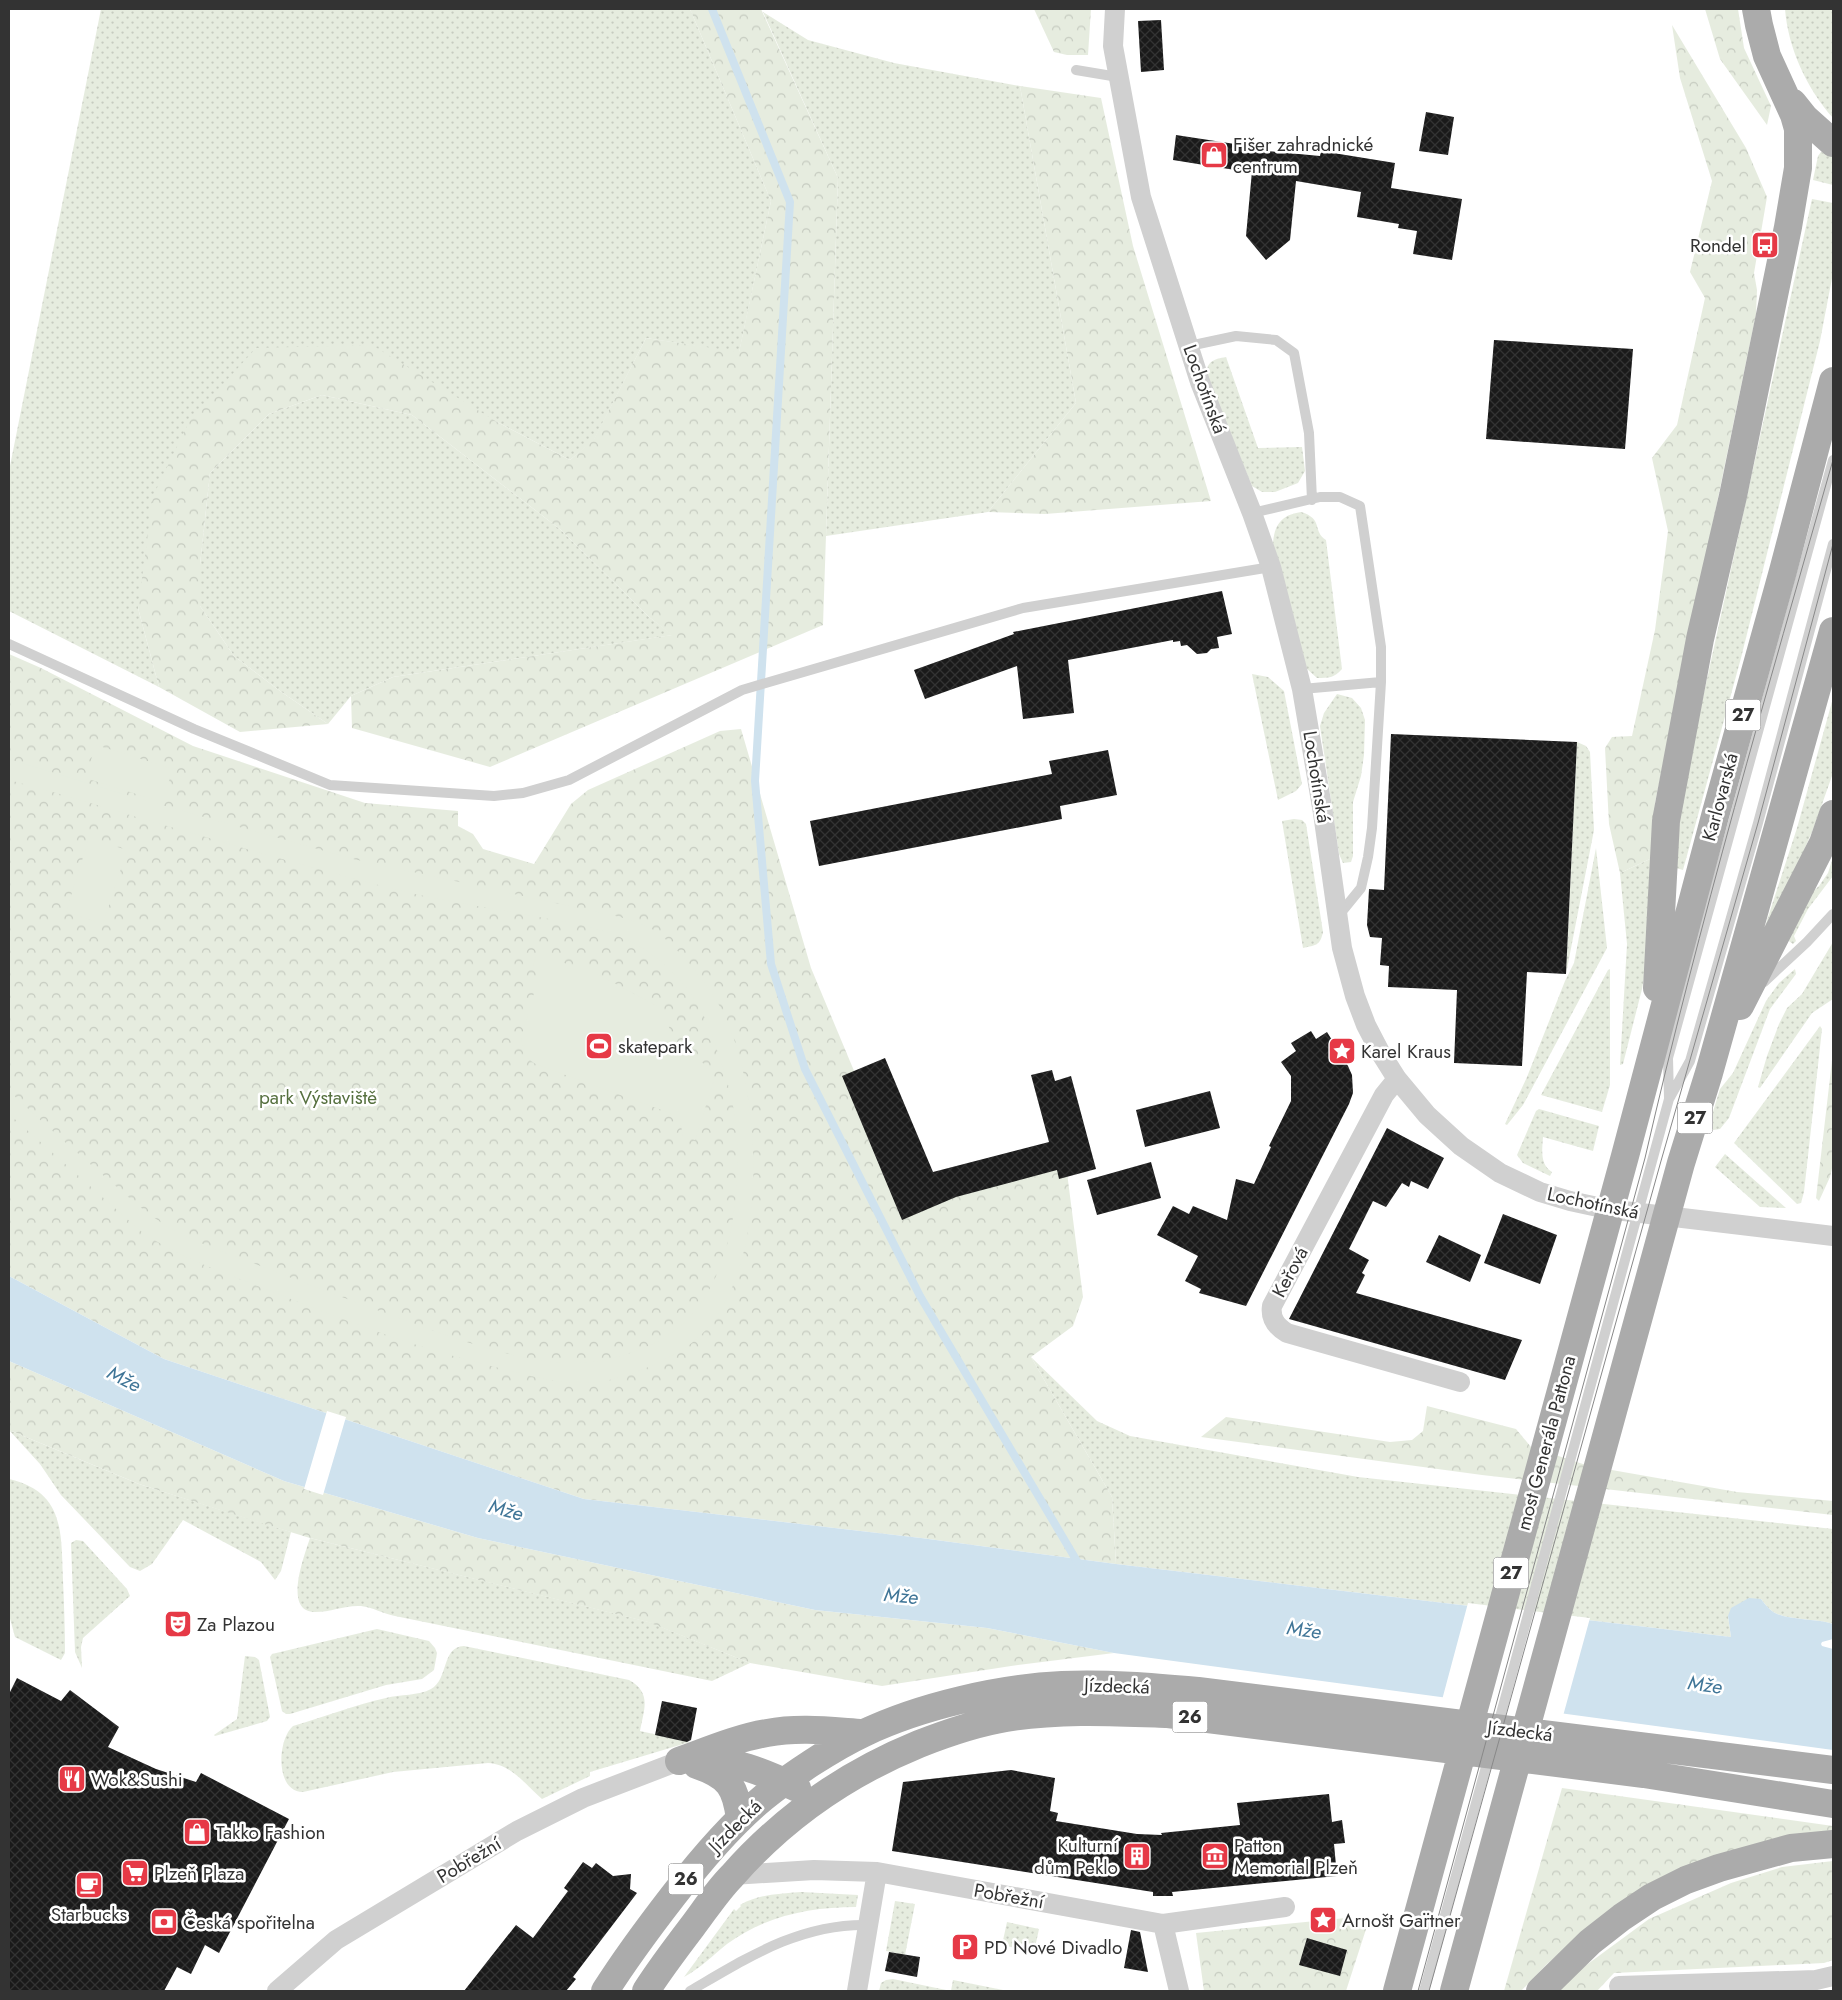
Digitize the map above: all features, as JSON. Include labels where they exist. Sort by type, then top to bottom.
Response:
[{"type":"main road","points":[[1654,1047],[1666,821],[1700,639],[1733,496],[1798,168],[1798,129],[1794,115],[1762,42],[1756,9]]},
{"type":"main road","points":[[1776,76],[1789,98],[1805,118],[1833,144]]},
{"type":"main road","name":"Karlovarská","points":[[1625,1156],[1712,825],[1783,571],[1833,381]]},
{"type":"main road","name":"27","points":[[1454,1991],[1681,1163],[1709,1074],[1833,631]]},
{"type":"main road","points":[[1709,1074],[1736,1015],[1823,842],[1833,814]]},
{"type":"main road","name":"most Generála Pattona","points":[[1397,1991],[1625,1156]]},
{"type":"main road","name":"Jízdecká","points":[[605,1991],[631,1951],[701,1860],[740,1819],[784,1782],[863,1733],[922,1711],[966,1699],[1061,1685],[1124,1685],[1254,1697],[1833,1770]]},
{"type":"main road","name":"Jízdecká","points":[[646,1991],[732,1875],[764,1844],[819,1798],[890,1756],[942,1735],[1005,1718],[1046,1713],[1168,1714],[1644,1774],[1833,1804]]},
{"type":"main road","points":[[679,1761],[766,1733],[809,1729],[863,1733]]},
{"type":"main road","points":[[679,1761],[704,1760],[727,1762],[784,1782],[819,1798]]},
{"type":"main road","points":[[679,1761],[706,1768],[725,1779],[733,1788],[738,1800],[740,1819]]},
{"type":"main road","points":[[1540,1991],[1590,1942],[1652,1897],[1686,1880],[1755,1857],[1791,1848],[1833,1844]]},
{"type":"street","name":"Lochotínská","points":[[1114,9],[1112,46],[1141,197],[1200,382],[1252,513],[1271,567],[1302,689],[1323,813],[1342,948],[1355,996],[1373,1038],[1397,1079],[1427,1115],[1461,1146],[1500,1172],[1540,1192],[1607,1210],[1833,1236]]},
{"type":"street","name":"Keřová","points":[[1397,1079],[1384,1095],[1272,1306],[1271,1313],[1274,1321],[1287,1333],[1460,1382]]},
{"type":"street","name":"Pobřežní","points":[[277,1991],[336,1940],[517,1831],[583,1798],[679,1761]]},
{"type":"street","name":"Pobřežní","points":[[732,1875],[814,1870],[878,1872],[1163,1924],[1285,1906]]},
{"type":"street","points":[[857,1991],[878,1872]]},
{"type":"street","points":[[1163,1924],[1179,1991]]},
{"type":"street","points":[[1619,1986],[1821,1982]]},
{"type":"lane","points":[[1076,70],[1118,77]]},
{"type":"lane","points":[[1189,346],[1236,336],[1276,340],[1294,353],[1309,433],[1312,500]]},
{"type":"lane","name":"Karlovarská","points":[[1670,1099],[1668,1058],[1833,460]]},
{"type":"lane","points":[[1252,513],[1312,500],[1340,497],[1360,506],[1381,647],[1381,682],[1372,828],[1368,857],[1360,888],[1337,917]]},
{"type":"lane","name":"Karlovarská","points":[[1653,1159],[1670,1099],[1690,1061],[1758,823],[1833,544]]},
{"type":"lane","points":[[9,644],[194,729],[330,785],[494,796],[524,794],[569,780],[742,690],[1023,608],[1271,567]]},
{"type":"lane","points":[[1302,689],[1381,682]]},
{"type":"lane","points":[[1736,1015],[1770,975],[1807,942],[1833,914]]},
{"type":"lane","name":"most Generála Pattona","points":[[1424,1991],[1653,1159]]},
{"type":"lane","points":[[690,1991],[767,1947],[811,1931],[853,1924],[869,1925]]},
{"type":"green space","points":[[101,9],[690,9],[771,201],[739,353],[646,338],[594,440],[570,460],[497,422],[256,348],[138,608],[159,687],[9,611],[9,471]]},
{"type":"green space","points":[[690,9],[761,9],[838,178],[823,625],[490,767],[352,728],[351,696],[393,677],[672,635],[649,617],[561,530],[412,415],[322,395],[269,414],[210,473],[200,565],[200,606],[234,656],[328,724],[240,732],[159,687],[138,608],[153,496],[189,422],[256,348],[372,345],[497,422],[570,460],[594,439],[646,338],[739,352],[771,201]]},
{"type":"green space","points":[[1034,9],[1091,9],[1088,55],[1067,55],[1054,52]]},
{"type":"green space","points":[[1705,9],[1738,9],[1744,48],[1771,106],[1767,125],[1720,59]]},
{"type":"green space","points":[[1785,9],[1833,9],[1833,118],[1815,94],[1800,67],[1790,38]]},
{"type":"green space","points":[[763,12],[808,40],[894,63],[1020,86],[1076,403],[988,512],[826,536],[838,178]]},
{"type":"green space","points":[[1672,25],[1746,148],[1767,197],[1754,273],[1757,290],[1756,314],[1655,803],[1652,858],[1620,873],[1609,824],[1605,748],[1612,737],[1632,736],[1655,630],[1668,531],[1652,458],[1677,425],[1705,298],[1690,272],[1712,181],[1680,78]]},
{"type":"green space","points":[[1020,86],[1101,98],[1133,246],[1211,501],[1045,514],[988,512],[1076,403]]},
{"type":"green space","points":[[1821,152],[1833,155],[1833,185],[1813,180],[1818,156]]},
{"type":"green space","points":[[1812,199],[1833,203],[1833,273],[1820,341],[1741,658],[1683,870],[1676,868],[1680,816],[1688,766]]},
{"type":"green space","points":[[1226,357],[1258,448],[1302,447],[1305,471],[1298,483],[1275,492],[1262,492],[1252,486],[1206,375],[1208,367],[1212,362]]},
{"type":"green space","points":[[322,395],[412,415],[561,530],[649,617],[673,635],[393,677],[351,696],[328,724],[234,656],[200,606],[200,565],[210,473],[269,414]]},
{"type":"green space","points":[[1301,512],[1313,518],[1319,533],[1326,540],[1342,669],[1334,676],[1328,678],[1317,678],[1306,668],[1273,545],[1275,532],[1280,522],[1294,513]]},
{"type":"green space","name":"park Výstaviště","points":[[9,654],[41,668],[193,746],[365,803],[458,811],[458,826],[473,834],[483,849],[534,864],[571,804],[588,790],[720,731],[741,729],[811,968],[911,1207],[1066,1165],[1083,1297],[1073,1326],[1031,1357],[1112,1497],[1116,1564],[921,1538],[584,1499],[164,1359],[9,1276]]},
{"type":"green space","points":[[1252,674],[1268,677],[1284,691],[1302,784],[1296,791],[1278,800]]},
{"type":"green space","points":[[1337,694],[1352,698],[1361,708],[1365,720],[1361,776],[1353,802],[1353,856],[1351,862],[1343,863],[1339,854],[1320,726],[1324,713]]},
{"type":"green space","points":[[1833,698],[1833,773],[1814,827],[1762,949],[1758,948],[1797,828]]},
{"type":"green space","points":[[1577,742],[1586,746],[1590,752],[1594,830],[1566,974]]},
{"type":"green space","points":[[96,745],[173,769],[162,802],[85,778]]},
{"type":"green space","points":[[9,759],[126,795],[353,859],[620,917],[647,926],[663,937],[690,965],[719,1005],[734,1040],[746,1083],[752,1131],[753,1180],[749,1229],[737,1274],[719,1313],[693,1342],[683,1349],[629,1375],[601,1382],[577,1383],[555,1381],[444,1353],[357,1324],[206,1265],[173,1250],[143,1233],[9,1114],[9,1091],[140,1207],[170,1228],[196,1241],[467,1342],[521,1357],[548,1361],[574,1363],[598,1361],[647,1347],[669,1335],[688,1319],[704,1299],[716,1276],[732,1224],[736,1197],[737,1143],[732,1100],[725,1073],[710,1031],[693,998],[663,963],[637,945],[611,934],[584,926],[409,893],[270,856],[9,780]]},
{"type":"green space","points":[[1302,820],[1306,824],[1323,932],[1317,944],[1303,948],[1282,821]]},
{"type":"green space","points":[[89,838],[127,850],[103,924],[66,912]]},
{"type":"green space","points":[[1596,848],[1607,948],[1523,1105],[1507,1125],[1505,1124],[1527,1077],[1574,963]]},
{"type":"green space","points":[[1833,857],[1833,876],[1808,909],[1794,936],[1796,941],[1793,944],[1786,939],[1807,897],[1819,886],[1828,873]]},
{"type":"green space","points":[[1652,858],[1648,955],[1642,989],[1623,1064],[1620,1065],[1627,944],[1620,873]]},
{"type":"green space","points":[[1833,942],[1833,999],[1812,1013],[1760,1088],[1758,1087],[1767,1056],[1787,1008],[1802,994]]},
{"type":"green space","name":"skatepark","points":[[537,954],[597,974],[657,1006],[666,1018],[676,1048],[685,1056],[711,1068],[714,1080],[695,1140],[683,1136],[681,1126],[670,1113],[538,1065],[527,1057],[522,1045],[522,1035],[538,979],[537,970],[533,965]]},
{"type":"green space","points":[[1610,969],[1610,1085],[1602,1112],[1541,1095],[1608,970]]},
{"type":"green space","points":[[1795,969],[1796,974],[1770,1009],[1729,1118],[1720,1129],[1707,1131],[1720,1089],[1733,1073],[1766,1001],[1779,983]]},
{"type":"green space","points":[[1820,1026],[1822,1029],[1804,1192],[1801,1203],[1797,1204],[1734,1143]]},
{"type":"green space","points":[[1833,1052],[1833,1164],[1830,1177],[1819,1201],[1816,1198]]},
{"type":"green space","points":[[1539,1109],[1599,1126],[1593,1151],[1543,1137],[1543,1157],[1545,1165],[1552,1172],[1550,1176],[1523,1163],[1517,1155],[1536,1111]]},
{"type":"green space","points":[[1725,1154],[1786,1208],[1760,1207],[1715,1167]]},
{"type":"green space","points":[[1031,1357],[1097,1421],[1130,1436],[1358,1477],[1833,1529],[1833,1624],[1778,1614],[1771,1610],[1761,1599],[1728,1616],[1731,1637],[1116,1564],[1112,1497]]},
{"type":"green space","points":[[9,1361],[284,1481],[478,1538],[815,1610],[987,1628],[1114,1653],[1011,1666],[882,1686],[750,1663],[648,1622],[310,1538],[139,1484],[9,1430]]},
{"type":"green space","points":[[1427,1406],[1516,1429],[1531,1447],[1589,1466],[1737,1492],[1833,1501],[1833,1515],[1482,1475],[1201,1437],[1226,1417],[1390,1442],[1412,1440],[1423,1431]]},
{"type":"green space","points":[[9,1430],[139,1484],[291,1532],[281,1571],[275,1580],[261,1562],[183,1520],[152,1564],[140,1571],[130,1567],[61,1495],[40,1464]]},
{"type":"green space","points":[[9,1479],[27,1485],[41,1494],[50,1504],[56,1517],[62,1546],[65,1653],[61,1660],[15,1637],[9,1615]]},
{"type":"green space","points":[[310,1538],[649,1622],[750,1663],[712,1681],[395,1616],[361,1606],[315,1612],[305,1609],[300,1603],[298,1593],[298,1581]]},
{"type":"green space","points":[[76,1540],[83,1541],[127,1589],[130,1596],[83,1638],[81,1647],[82,1668],[75,1652],[71,1543]]},
{"type":"green space","points":[[377,1629],[429,1641],[437,1653],[434,1670],[422,1679],[386,1685],[290,1714],[282,1711],[270,1657],[272,1654]]},
{"type":"green space","points":[[464,1646],[629,1680],[641,1690],[644,1696],[645,1702],[640,1731],[690,1742],[590,1772],[590,1776],[542,1799],[511,1771],[496,1764],[488,1763],[393,1772],[303,1792],[294,1790],[287,1784],[283,1775],[282,1753],[284,1742],[293,1726],[374,1701],[421,1693],[431,1689],[441,1678],[448,1657],[457,1648]]},
{"type":"green space","points":[[245,1656],[255,1657],[259,1660],[270,1717],[267,1721],[215,1736],[237,1719]]},
{"type":"green space","points":[[1562,1788],[1833,1826],[1833,1833],[1586,1931],[1547,1964],[1521,1991],[1504,1991]]},
{"type":"green space","points":[[1833,1861],[1833,1960],[1824,1963],[1614,1973],[1597,1991],[1558,1991],[1581,1969],[1649,1919],[1731,1883],[1782,1867]]},
{"type":"green space","points":[[801,1892],[858,1895],[856,1907],[805,1911],[757,1926],[727,1944],[701,1966],[684,1977],[734,1909],[736,1911],[740,1905],[747,1901],[762,1897]]},
{"type":"green space","points":[[895,1901],[915,1904],[905,1955],[886,1951]]},
{"type":"green space","points":[[1346,1918],[1368,1923],[1346,1991],[1204,1991],[1196,1933]]},
{"type":"green space","points":[[1007,1922],[1039,1929],[1034,1952],[1002,1945]]},
{"type":"green space","points":[[893,1979],[951,1991],[879,1991],[881,1983]]},
{"type":"green space","points":[[953,1980],[1008,1991],[951,1991]]},
{"type":"water","name":"Mže","points":[[9,1276],[164,1359],[584,1499],[921,1538],[1116,1564],[1731,1637],[1728,1616],[1731,1608],[1749,1598],[1761,1599],[1771,1610],[1778,1614],[1833,1624],[1833,1639],[1821,1644],[1833,1649],[1833,1750],[1114,1653],[987,1628],[815,1610],[478,1538],[284,1481],[9,1361]]},
{"type":"pier","points":[[327,1411],[346,1417],[323,1495],[304,1489]]},
{"type":"pier","points":[[1468,1603],[1590,1618],[1563,1716],[1442,1700]]},
{"type":"building","points":[[1161,20],[1164,70],[1141,72],[1138,21]]},
{"type":"building","points":[[1426,112],[1454,117],[1448,155],[1419,151]]},
{"type":"building","points":[[1176,135],[1248,146],[1248,149],[1320,156],[1321,151],[1395,163],[1391,188],[1462,199],[1452,260],[1413,254],[1417,231],[1398,228],[1399,224],[1357,217],[1361,192],[1296,181],[1290,240],[1266,260],[1246,236],[1252,171],[1173,160]]},
{"type":"building","points":[[1494,340],[1633,349],[1625,449],[1486,439]]},
{"type":"building","points":[[1222,591],[1232,634],[1217,637],[1219,648],[1211,649],[1207,653],[1197,654],[1187,645],[1181,646],[1180,641],[1173,642],[1173,640],[1068,660],[1074,713],[1023,719],[1017,666],[925,699],[914,670],[1014,634],[1013,632]]},
{"type":"building","points":[[1391,734],[1577,742],[1566,974],[1527,972],[1522,1066],[1454,1063],[1457,990],[1388,987],[1389,966],[1380,965],[1382,938],[1370,937],[1367,925],[1369,889],[1384,890]]},
{"type":"building","points":[[1108,750],[1117,795],[1060,806],[1062,819],[819,866],[810,821],[1052,774],[1049,761]]},
{"type":"building","points":[[1311,1031],[1316,1039],[1327,1032],[1348,1066],[1352,1075],[1353,1093],[1349,1104],[1246,1306],[1199,1293],[1201,1289],[1185,1281],[1198,1256],[1157,1235],[1173,1206],[1189,1214],[1193,1206],[1227,1220],[1236,1179],[1254,1184],[1271,1147],[1269,1146],[1291,1101],[1291,1076],[1281,1062],[1296,1051],[1291,1043]]},
{"type":"building","points":[[885,1058],[933,1172],[1049,1142],[1031,1075],[1052,1070],[1055,1081],[1071,1076],[1096,1169],[1059,1179],[1057,1170],[956,1197],[902,1220],[842,1076]]},
{"type":"building","points":[[1210,1091],[1220,1128],[1145,1147],[1136,1110]]},
{"type":"building","points":[[1387,1128],[1444,1158],[1428,1189],[1411,1181],[1409,1187],[1402,1183],[1386,1207],[1373,1201],[1349,1249],[1369,1260],[1362,1273],[1365,1275],[1356,1293],[1522,1340],[1505,1380],[1289,1319]]},
{"type":"building","points":[[1151,1162],[1161,1198],[1097,1215],[1087,1180]]},
{"type":"building","points":[[1503,1214],[1557,1235],[1540,1284],[1484,1263]]},
{"type":"building","points":[[1439,1235],[1481,1255],[1470,1282],[1426,1262]]},
{"type":"building","name":"Plzeň Plaza","points":[[17,1678],[61,1701],[70,1690],[119,1727],[108,1747],[156,1769],[196,1782],[201,1773],[289,1819],[219,1953],[205,1945],[191,1974],[177,1967],[164,1991],[9,1991],[9,1694]]},
{"type":"building","points":[[662,1701],[697,1708],[691,1740],[687,1742],[655,1735]]},
{"type":"building","points":[[1011,1770],[1055,1778],[1050,1811],[1058,1813],[1056,1821],[1137,1834],[1162,1835],[1161,1833],[1240,1825],[1237,1803],[1329,1794],[1332,1822],[1342,1820],[1345,1843],[1334,1844],[1337,1876],[1172,1892],[1173,1896],[1153,1896],[1153,1892],[892,1851],[903,1782]]},
{"type":"building","points":[[583,1862],[592,1868],[596,1863],[613,1876],[631,1874],[630,1889],[637,1893],[573,1977],[576,1979],[566,1991],[464,1991],[516,1925],[533,1938],[568,1891],[564,1888]]},
{"type":"building","points":[[1131,1930],[1140,1932],[1148,1972],[1124,1968]]},
{"type":"building","points":[[1307,1938],[1347,1950],[1340,1976],[1299,1965]]},
{"type":"building","points":[[889,1952],[920,1957],[917,1977],[885,1971]]},
{"type":"waterway","points":[[712,9],[790,202],[755,781],[771,964],[805,1069],[920,1296],[1081,1568]]},
{"type":"tram line","points":[[1418,1991],[1645,1158],[1711,895],[1833,460]]},
{"type":"tram line","points":[[1429,1991],[1661,1161],[1758,823],[1833,544]]},
{"type":"place","name":"Fišer zahradnické centrum","points":[[1214,155]]},
{"type":"place","name":"Rondel","points":[[1765,245]]},
{"type":"place","name":"skatepark","points":[[599,1046]]},
{"type":"place","name":"Karel Kraus","points":[[1342,1051]]},
{"type":"place","name":"Za Plazou","points":[[178,1624]]},
{"type":"place","name":"Wok&Sushi","points":[[72,1779]]},
{"type":"place","name":"Takko Fashion","points":[[197,1832]]},
{"type":"place","name":"Kulturní dům Peklo","points":[[1137,1856]]},
{"type":"place","name":"Patton Memorial Plzeň","points":[[1215,1856]]},
{"type":"place","name":"Plzeň Plaza","points":[[135,1873]]},
{"type":"place","name":"Starbucks","points":[[89,1885]]},
{"type":"place","name":"Arnošt Gӓrtner","points":[[1323,1920]]},
{"type":"place","name":"Česká spořitelna","points":[[164,1922]]},
{"type":"place","name":"PD Nové Divadlo","points":[[965,1947]]}]
